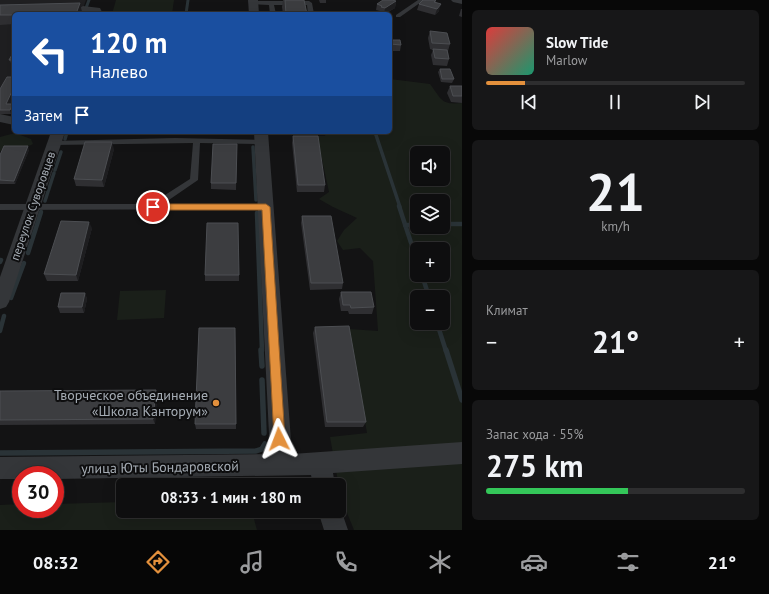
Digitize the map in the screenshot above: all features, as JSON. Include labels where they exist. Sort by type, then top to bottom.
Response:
[{"type":"street","points":[[456,0],[462,1]]},
{"type":"street","points":[[253,1],[254,12]]},
{"type":"street","points":[[83,9],[96,10],[97,12]]},
{"type":"street","points":[[0,118],[12,121]]},
{"type":"street","name":"переулок Суворовцев","points":[[0,302],[55,136]]},
{"type":"street","points":[[261,137],[282,466]]},
{"type":"street","name":"улица Юты Бондаровской","points":[[0,468],[282,466],[322,474],[462,453]]},
{"type":"street","points":[[332,518],[336,530]]},
{"type":"lane","points":[[253,1],[271,3],[309,3],[316,0]]},
{"type":"lane","points":[[398,16],[421,0]]},
{"type":"lane","points":[[271,3],[273,12]]},
{"type":"lane","points":[[309,3],[311,12]]},
{"type":"lane","points":[[55,136],[121,140],[197,140],[261,137]]},
{"type":"lane","points":[[153,207],[194,180],[197,140]]},
{"type":"lane","points":[[0,208],[266,207]]},
{"type":"shaded area","points":[[0,0],[86,0],[82,12],[12,12],[12,114],[0,114]]},
{"type":"shaded area","points":[[116,0],[174,0],[172,12],[113,12]]},
{"type":"shaded area","points":[[392,79],[430,84],[440,98],[446,102],[462,103],[462,530],[354,530],[346,510],[346,478],[337,478],[330,437],[367,433],[349,329],[378,331],[373,261],[360,248],[343,250],[337,241],[344,230],[357,218],[319,199],[329,192],[317,136],[325,136],[326,134],[392,134]]},
{"type":"shaded area","points":[[18,134],[31,139],[33,144],[24,147],[8,148],[0,151],[0,137]]},
{"type":"shaded area","points":[[166,290],[164,318],[117,320],[120,291]]},
{"type":"shaded area","points":[[116,502],[116,518],[254,518],[257,530],[0,530],[0,505],[12,504],[12,518],[64,518],[64,504]]},
{"type":"building","points":[[285,0],[304,0],[307,12],[286,12]]},
{"type":"building","points":[[383,0],[396,1],[385,8],[377,4]]},
{"type":"building","points":[[423,0],[436,0],[434,2],[441,4],[437,9],[419,4]]},
{"type":"building","points":[[80,3],[77,12],[12,12],[12,15],[0,15],[0,5]]},
{"type":"building","points":[[430,31],[447,33],[450,44],[432,43]]},
{"type":"building","points":[[392,40],[400,40],[401,45],[392,44]]},
{"type":"building","points":[[433,49],[447,50],[449,59],[435,58]]},
{"type":"building","points":[[440,69],[450,69],[454,79],[442,79]]},
{"type":"building","points":[[7,77],[12,77],[12,91],[6,104],[12,104],[10,110],[0,110],[0,89]]},
{"type":"building","points":[[450,86],[462,86],[462,96],[453,96]]},
{"type":"building","points":[[293,136],[318,136],[325,185],[298,185]]},
{"type":"building","points":[[85,142],[112,142],[102,180],[74,179]]},
{"type":"building","points":[[213,144],[237,144],[236,183],[211,183]]},
{"type":"building","points":[[4,146],[28,146],[14,181],[0,180],[0,155]]},
{"type":"building","points":[[302,216],[331,216],[343,283],[311,283]]},
{"type":"building","points":[[61,221],[89,222],[76,275],[44,274]]},
{"type":"building","points":[[207,223],[238,223],[239,275],[205,275]]},
{"type":"building","points":[[341,292],[371,292],[374,307],[351,308],[350,305],[343,305]]},
{"type":"building","points":[[61,293],[85,293],[82,307],[58,307]]},
{"type":"building","points":[[349,326],[366,422],[327,422],[315,327]]},
{"type":"building","name":"Творческое объединение «Школа Канторум»","points":[[199,328],[235,328],[236,424],[195,424]]},
{"type":"building","points":[[156,390],[153,419],[0,420],[0,391]]},
{"type":"waterway","points":[[86,8],[89,0]]},
{"type":"waterway","points":[[186,12],[188,0]]},
{"type":"waterway","points":[[65,139],[66,134]]},
{"type":"waterway","points":[[376,134],[400,207]]},
{"type":"waterway","points":[[253,147],[256,200]]},
{"type":"waterway","points":[[55,170],[61,152]]},
{"type":"waterway","points":[[45,201],[54,173]]},
{"type":"waterway","points":[[399,206],[405,225]]},
{"type":"waterway","points":[[28,253],[41,212]]},
{"type":"waterway","points":[[257,213],[262,351]]},
{"type":"waterway","points":[[450,224],[462,224]]},
{"type":"waterway","points":[[405,225],[410,225]]},
{"type":"waterway","points":[[405,225],[411,242]]},
{"type":"waterway","points":[[11,298],[24,263]]},
{"type":"waterway","points":[[424,282],[427,290]]},
{"type":"waterway","points":[[0,331],[4,316]]},
{"type":"waterway","points":[[439,330],[446,351]]},
{"type":"waterway","points":[[261,350],[262,366]]},
{"type":"waterway","points":[[446,350],[462,400]]},
{"type":"waterway","points":[[262,380],[264,433]]},
{"type":"waterway","points":[[0,453],[256,451],[262,449],[265,444]]},
{"type":"place","name":"Творческое объединение «Школа Канторум»","points":[[216,403]]},
{"type":"route","points":[[153,207],[266,207],[279,439]]}]
